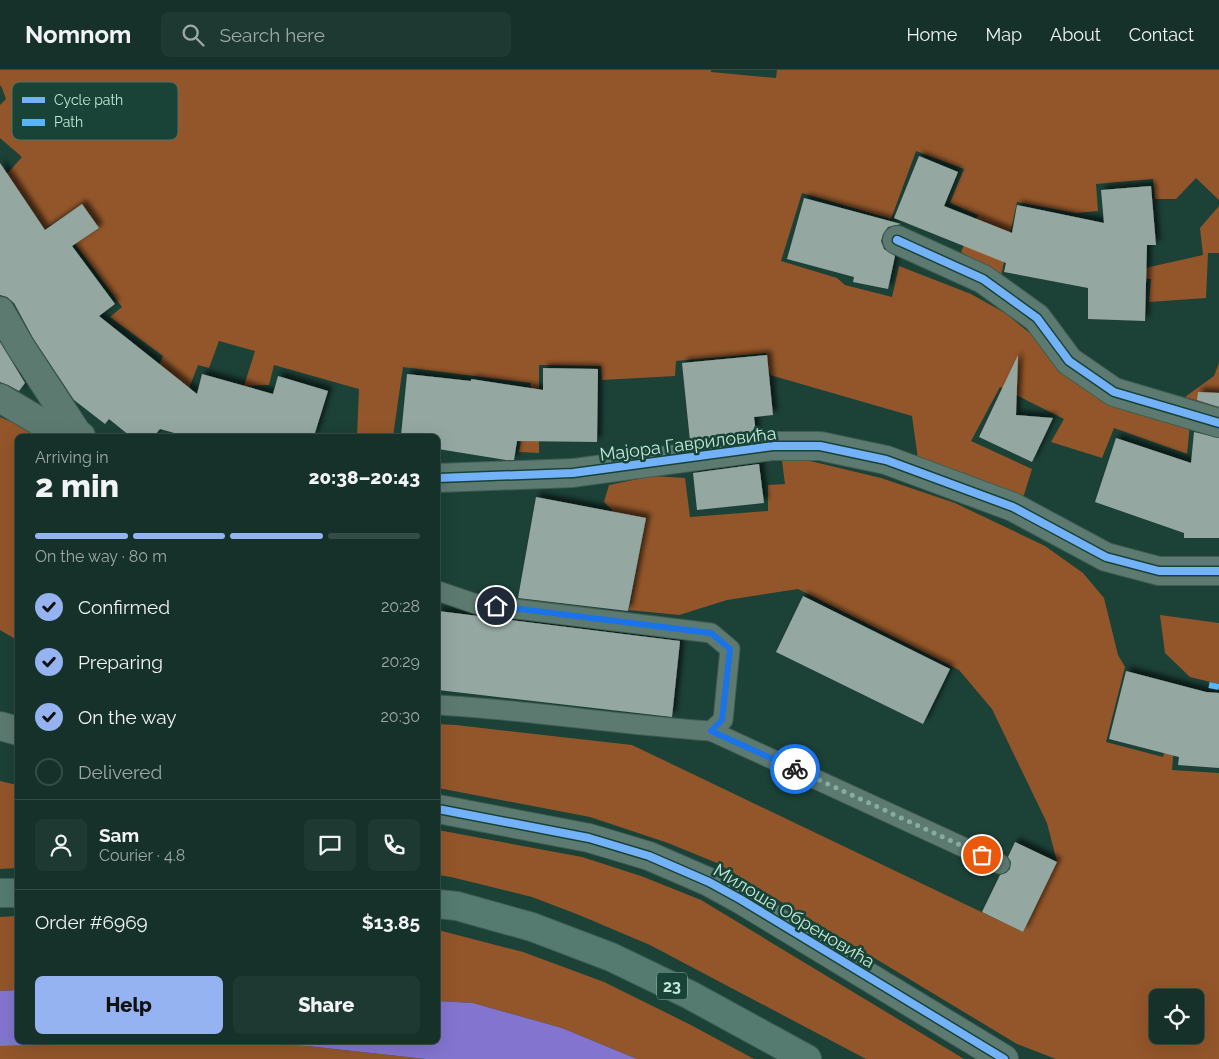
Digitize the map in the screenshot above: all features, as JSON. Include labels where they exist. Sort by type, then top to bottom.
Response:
[{"type":"main road","points":[[0,893],[15,893]]},
{"type":"main road","name":"23","points":[[440,904],[456,906],[532,927],[611,957],[690,995],[807,1059]]},
{"type":"street","points":[[897,240],[983,279],[1038,318],[1069,361],[1114,392],[1219,422]]},
{"type":"street","points":[[0,311],[20,346],[79,434]]},
{"type":"street","points":[[0,398],[44,424],[74,434]]},
{"type":"street","name":"Мајора Гавриловића","points":[[440,478],[573,473],[772,446],[820,446],[886,460],[1013,507],[1106,557],[1159,571],[1219,571]]},
{"type":"street","points":[[0,726],[15,730]]},
{"type":"street","name":"Милоша Обреновића","points":[[440,809],[589,838],[649,856],[708,882],[740,899],[1004,1059]]},
{"type":"lane","points":[[440,591],[476,604],[711,633],[730,649],[722,720],[711,731]]},
{"type":"lane","points":[[440,705],[487,708],[654,727],[711,731],[1000,864]]},
{"type":"shaded area","points":[[0,70],[711,70],[711,72],[776,78],[777,70],[1219,70],[1219,200],[1196,178],[1176,199],[1155,199],[1153,179],[1096,184],[1098,211],[1076,213],[1017,202],[1001,276],[961,252],[978,215],[950,203],[964,169],[916,151],[891,219],[802,193],[781,261],[837,278],[845,285],[892,297],[899,266],[971,294],[1005,313],[1037,339],[1190,424],[1187,454],[1114,428],[1102,458],[1051,442],[1064,419],[1000,387],[971,441],[1032,469],[1023,498],[918,459],[912,416],[770,375],[766,353],[676,361],[675,376],[602,380],[601,366],[539,365],[539,453],[519,452],[531,383],[403,367],[393,434],[357,434],[359,389],[274,365],[269,385],[244,386],[255,351],[219,341],[209,368],[198,365],[185,399],[155,374],[163,356],[110,317],[122,307],[75,244],[99,228],[82,204],[45,229],[22,196],[0,211],[0,182],[22,157],[0,138],[0,105],[6,99],[0,85]]},
{"type":"shaded area","points":[[1219,206],[1219,253],[1208,253],[1206,298],[1149,302],[1151,279],[1105,277],[1203,255],[1200,228]]},
{"type":"shaded area","points":[[1219,363],[1219,407],[1185,397],[1214,376]]},
{"type":"shaded area","points":[[0,417],[38,434],[15,434],[15,639],[0,630]]},
{"type":"shaded area","points":[[806,460],[881,478],[955,503],[1045,546],[1083,573],[1104,598],[1118,655],[1125,667],[1106,742],[1163,757],[1178,696],[1172,770],[1219,773],[1219,1059],[1056,1059],[1017,1044],[717,863],[668,843],[590,817],[440,788],[440,724],[632,745],[1023,932],[1057,862],[1047,823],[992,709],[959,670],[798,589],[727,600],[679,615],[629,610],[646,518],[614,512],[604,502],[609,485],[653,476],[685,478],[690,517],[768,511],[768,485],[785,484],[782,461]]},
{"type":"shaded area","points":[[1160,615],[1219,623],[1219,684],[1190,677],[1165,653]]},
{"type":"shaded area","points":[[0,781],[15,785],[15,868],[0,869]]},
{"type":"shaded area","points":[[440,830],[582,857],[641,876],[701,900],[964,1059],[866,1059],[650,945],[532,897],[440,875]]},
{"type":"shaded area","points":[[15,916],[15,990],[0,991],[0,917]]},
{"type":"shaded area","points":[[440,931],[523,952],[604,982],[754,1059],[637,1059],[562,1028],[473,1003],[440,1001]]},
{"type":"shaded area","points":[[15,990],[15,1044],[106,1044],[0,1046],[0,991]]},
{"type":"shaded area","points":[[440,1001],[473,1003],[562,1028],[637,1059],[426,1059],[307,1046],[260,1044],[440,1044]]},
{"type":"shaded area","points":[[260,1044],[307,1046],[426,1059],[0,1059],[0,1046]]},
{"type":"building","points":[[919,156],[958,172],[944,206],[1012,233],[1017,205],[1104,223],[1101,190],[1151,186],[1156,245],[1147,245],[1145,321],[1088,319],[1088,288],[1004,272],[1006,263],[894,218]]},
{"type":"building","points":[[0,163],[45,230],[82,204],[99,228],[72,246],[115,304],[99,316],[197,394],[202,374],[273,394],[278,376],[328,391],[315,434],[178,434],[160,429],[156,434],[128,434],[109,419],[105,424],[74,400],[33,338],[14,303],[7,297],[0,295]]},
{"type":"building","points":[[804,198],[901,224],[888,227],[881,241],[884,249],[895,256],[888,289],[853,282],[854,277],[787,259]]},
{"type":"building","points":[[0,342],[25,383],[19,391],[0,382]]},
{"type":"building","points":[[767,355],[773,415],[754,417],[756,433],[690,441],[682,363]]},
{"type":"building","points":[[1018,355],[1016,415],[1053,418],[1032,462],[979,437]]},
{"type":"building","points":[[543,368],[598,369],[597,442],[517,441],[514,460],[506,460],[440,449],[440,434],[401,434],[407,374],[471,381],[471,379],[543,390]]},
{"type":"building","points":[[1198,392],[1219,393],[1219,407],[1197,400]]},
{"type":"building","points":[[1194,432],[1219,438],[1219,538],[1184,538],[1184,533],[1095,502],[1116,438],[1191,463]]},
{"type":"building","points":[[759,464],[764,503],[697,510],[693,473]]},
{"type":"building","points":[[536,497],[646,518],[628,611],[518,598]]},
{"type":"building","points":[[803,596],[950,669],[923,724],[776,652]]},
{"type":"building","points":[[440,611],[680,641],[672,717],[440,690]]},
{"type":"building","points":[[1126,671],[1206,692],[1219,693],[1219,768],[1178,765],[1179,757],[1109,739]]},
{"type":"building","points":[[1015,842],[1057,862],[1023,932],[982,912],[1000,875],[1010,869],[1011,862],[1008,857]]},
{"type":"marked path","points":[[1209,685],[1219,687]]},
{"type":"cycle path","points":[[897,240],[983,279],[1037,318],[1069,361],[1114,392],[1219,423]]},
{"type":"cycle path","points":[[440,478],[573,473],[773,446],[820,446],[886,460],[1013,507],[1106,557],[1159,571],[1219,571]]},
{"type":"cycle path","points":[[440,809],[589,838],[649,856],[709,882],[1004,1059]]},
{"type":"way so far","points":[[795,769],[982,855]]},
{"type":"route","points":[[496,606],[711,633],[730,649],[722,720],[711,731],[795,769]]}]
